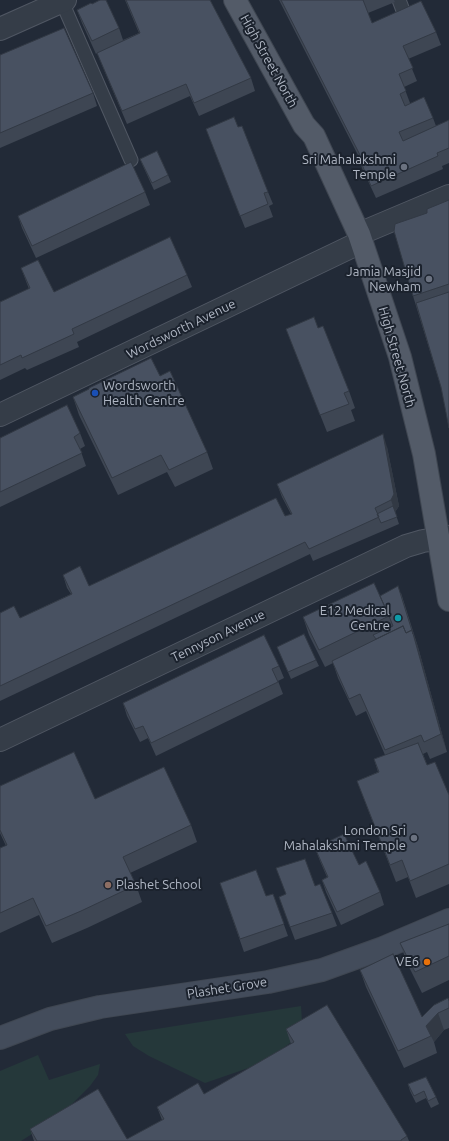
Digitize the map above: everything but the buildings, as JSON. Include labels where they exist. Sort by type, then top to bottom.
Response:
[{"type":"main road","name":"High Street North","points":[[236,0],[304,125],[314,136],[360,238],[400,357],[424,454],[444,538],[449,600]]},
{"type":"main road","name":"Plashet Grove","points":[[0,1038],[50,1019],[100,1007],[268,982],[322,970],[383,948],[449,920]]},
{"type":"street","points":[[0,29],[64,1]]},
{"type":"street","name":"Wordsworth Avenue","points":[[0,416],[360,238],[449,196]]},
{"type":"street","name":"Tennyson Avenue","points":[[0,740],[406,546],[423,541],[444,538]]},
{"type":"lane","points":[[399,0],[404,13]]},
{"type":"lane","points":[[64,1],[131,160]]},
{"type":"shaded area","points":[[301,1006],[302,1022],[296,1039],[260,1064],[205,1083],[149,1056],[133,1046],[125,1034]]},
{"type":"shaded area","points":[[38,1055],[49,1080],[100,1064],[98,1075],[90,1086],[60,1116],[21,1141],[0,1141],[0,1071]]},
{"type":"place","name":"Sri Mahalakshmi Temple","points":[[404,167]]},
{"type":"place","name":"Jamia Masjid Newham","points":[[429,279]]},
{"type":"place","name":"Wordsworth Health Centre","points":[[95,393]]},
{"type":"place","name":"E12 Medical Centre","points":[[398,618]]},
{"type":"place","name":"London Sri Mahalakshmi Temple","points":[[414,838]]},
{"type":"place","name":"Plashet School","points":[[108,885]]},
{"type":"place","name":"VE6","points":[[427,962]]}]
